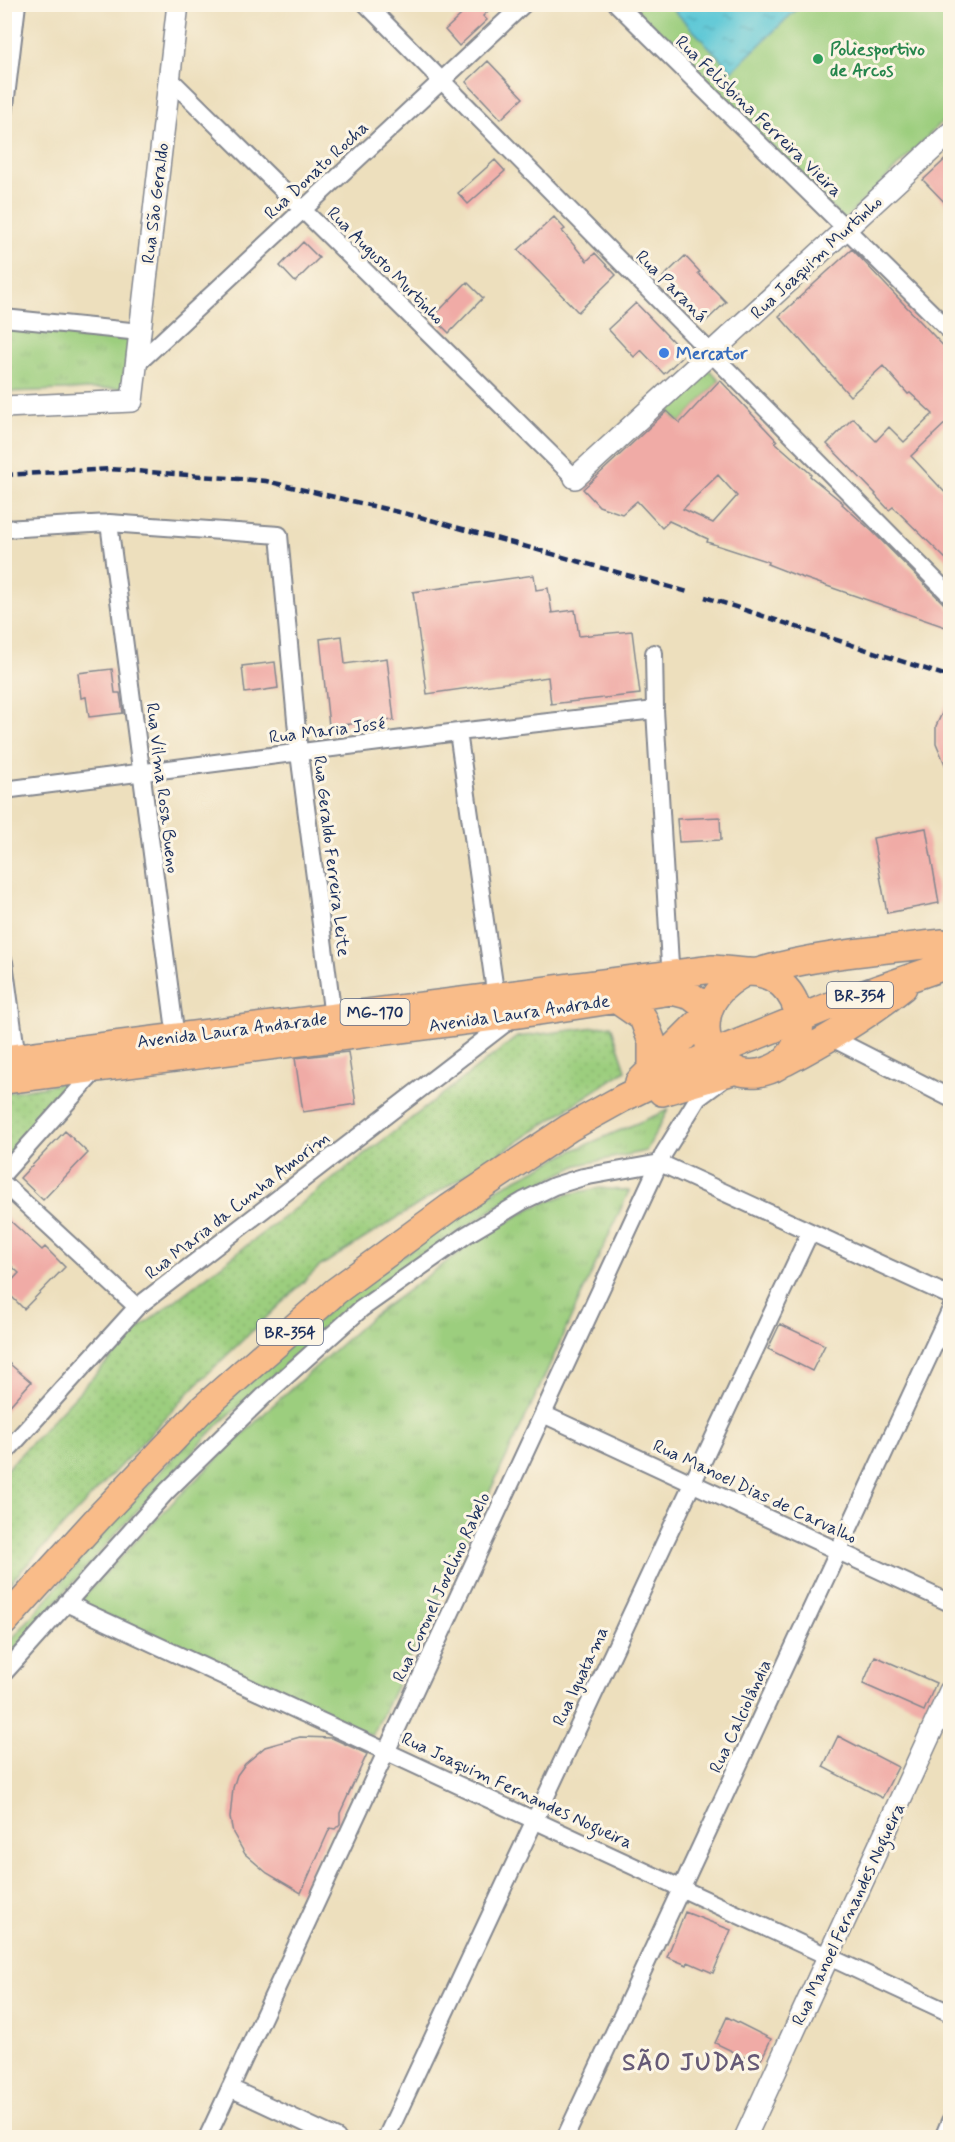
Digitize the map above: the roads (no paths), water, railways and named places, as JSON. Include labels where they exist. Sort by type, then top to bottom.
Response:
[{"type":"main road","points":[[623,1098],[707,1012],[718,993],[729,981],[752,972],[786,964],[871,951],[944,943],[951,945]]},
{"type":"main road","name":"BR-354","points":[[4,1622],[100,1516],[201,1410],[336,1291],[449,1208],[569,1128],[623,1098],[714,1053],[801,1017],[920,973],[951,964]]},
{"type":"main road","name":"Avenida Laura Andarade","points":[[11,1068],[335,1027],[504,1009],[671,983],[713,969],[752,972]]},
{"type":"main road","points":[[752,972],[778,981],[793,998],[801,1017],[799,1042],[785,1062]]},
{"type":"main road","points":[[623,1098],[670,1091],[735,1071],[753,1074],[770,1071],[832,1038],[874,1010],[920,973]]},
{"type":"main road","name":"Avenida Laura Andrade","points":[[504,1009],[617,1000],[671,983]]},
{"type":"main road","name":"MG-170","points":[[671,983],[691,996],[707,1012]]},
{"type":"main road","points":[[617,1000],[643,1018],[652,1042],[652,1069]]},
{"type":"main road","points":[[707,1012],[706,1035],[714,1053],[735,1071]]},
{"type":"main road","name":"MG-170","points":[[11,1068],[98,1068],[177,1047]]},
{"type":"street","points":[[4,114],[17,4]]},
{"type":"street","name":"Rua São Geraldo","points":[[4,407],[132,401],[178,4]]},
{"type":"street","name":"Rua Paraná","points":[[366,4],[951,595]]},
{"type":"street","name":"Rua Donato Rocha","points":[[136,365],[524,4]]},
{"type":"street","name":"Rua Felisbina Ferreira Vieira","points":[[617,4],[951,330]]},
{"type":"street","name":"Rua Augusto Murtinho","points":[[170,79],[575,478]]},
{"type":"street","name":"Rua Joaquim Murtinho","points":[[575,478],[951,133]]},
{"type":"street","points":[[4,318],[140,332]]},
{"type":"street","points":[[4,529],[109,523]]},
{"type":"street","name":"Rua Geraldo Ferreira Leite","points":[[109,523],[279,535],[299,753],[335,1027]]},
{"type":"street","name":"Rua Vilma Rosa Bueno","points":[[109,523],[177,1047]]},
{"type":"street","points":[[654,653],[654,710],[671,983]]},
{"type":"street","name":"Rua Maria José","points":[[4,790],[458,732],[654,710]]},
{"type":"street","points":[[458,732],[504,1009]]},
{"type":"street","points":[[4,962],[11,1068]]},
{"type":"street","name":"Rua Maria da Cunha Amorim","points":[[4,1454],[137,1307],[504,1009]]},
{"type":"street","points":[[832,1038],[951,1098]]},
{"type":"street","points":[[4,1173],[98,1068]]},
{"type":"street","name":"Rua Coronel Jovelino Rabelo","points":[[207,2138],[660,1163],[698,1098],[735,1071]]},
{"type":"street","points":[[4,1673],[167,1491],[263,1397],[361,1309],[466,1235],[523,1201],[554,1186],[583,1177],[660,1163],[951,1296]]},
{"type":"street","points":[[4,1184],[137,1307]]},
{"type":"street","name":"Rua Iguatama","points":[[386,2138],[810,1232]]},
{"type":"street","name":"Rua Calciolândia","points":[[565,2138],[951,1311]]},
{"type":"street","name":"Rua Manoel Dias de Carvalho","points":[[543,1414],[951,1603]]},
{"type":"street","name":"Rua Joaquim Fernandes Nogueira","points":[[66,1603],[951,2013]]},
{"type":"street","name":"Rua Manoel Fernandes Nogueira","points":[[745,2138],[951,1691]]},
{"type":"street","points":[[230,2088],[337,2138]]},
{"type":"street","points":[[943,2138],[951,2121]]},
{"type":"water","points":[[791,4],[796,10],[732,71],[669,5]]},
{"type":"railway","points":[[4,475],[110,469],[266,481],[420,517],[688,592]]},
{"type":"railway","points":[[705,597],[950,677]]},
{"type":"place","name":"Poliesportivo de Arcos","points":[[818,59]]},
{"type":"place","name":"Mercator","points":[[664,353]]},
{"type":"district","name":"SÃO JUDAS","points":[[692,2062]]}]
